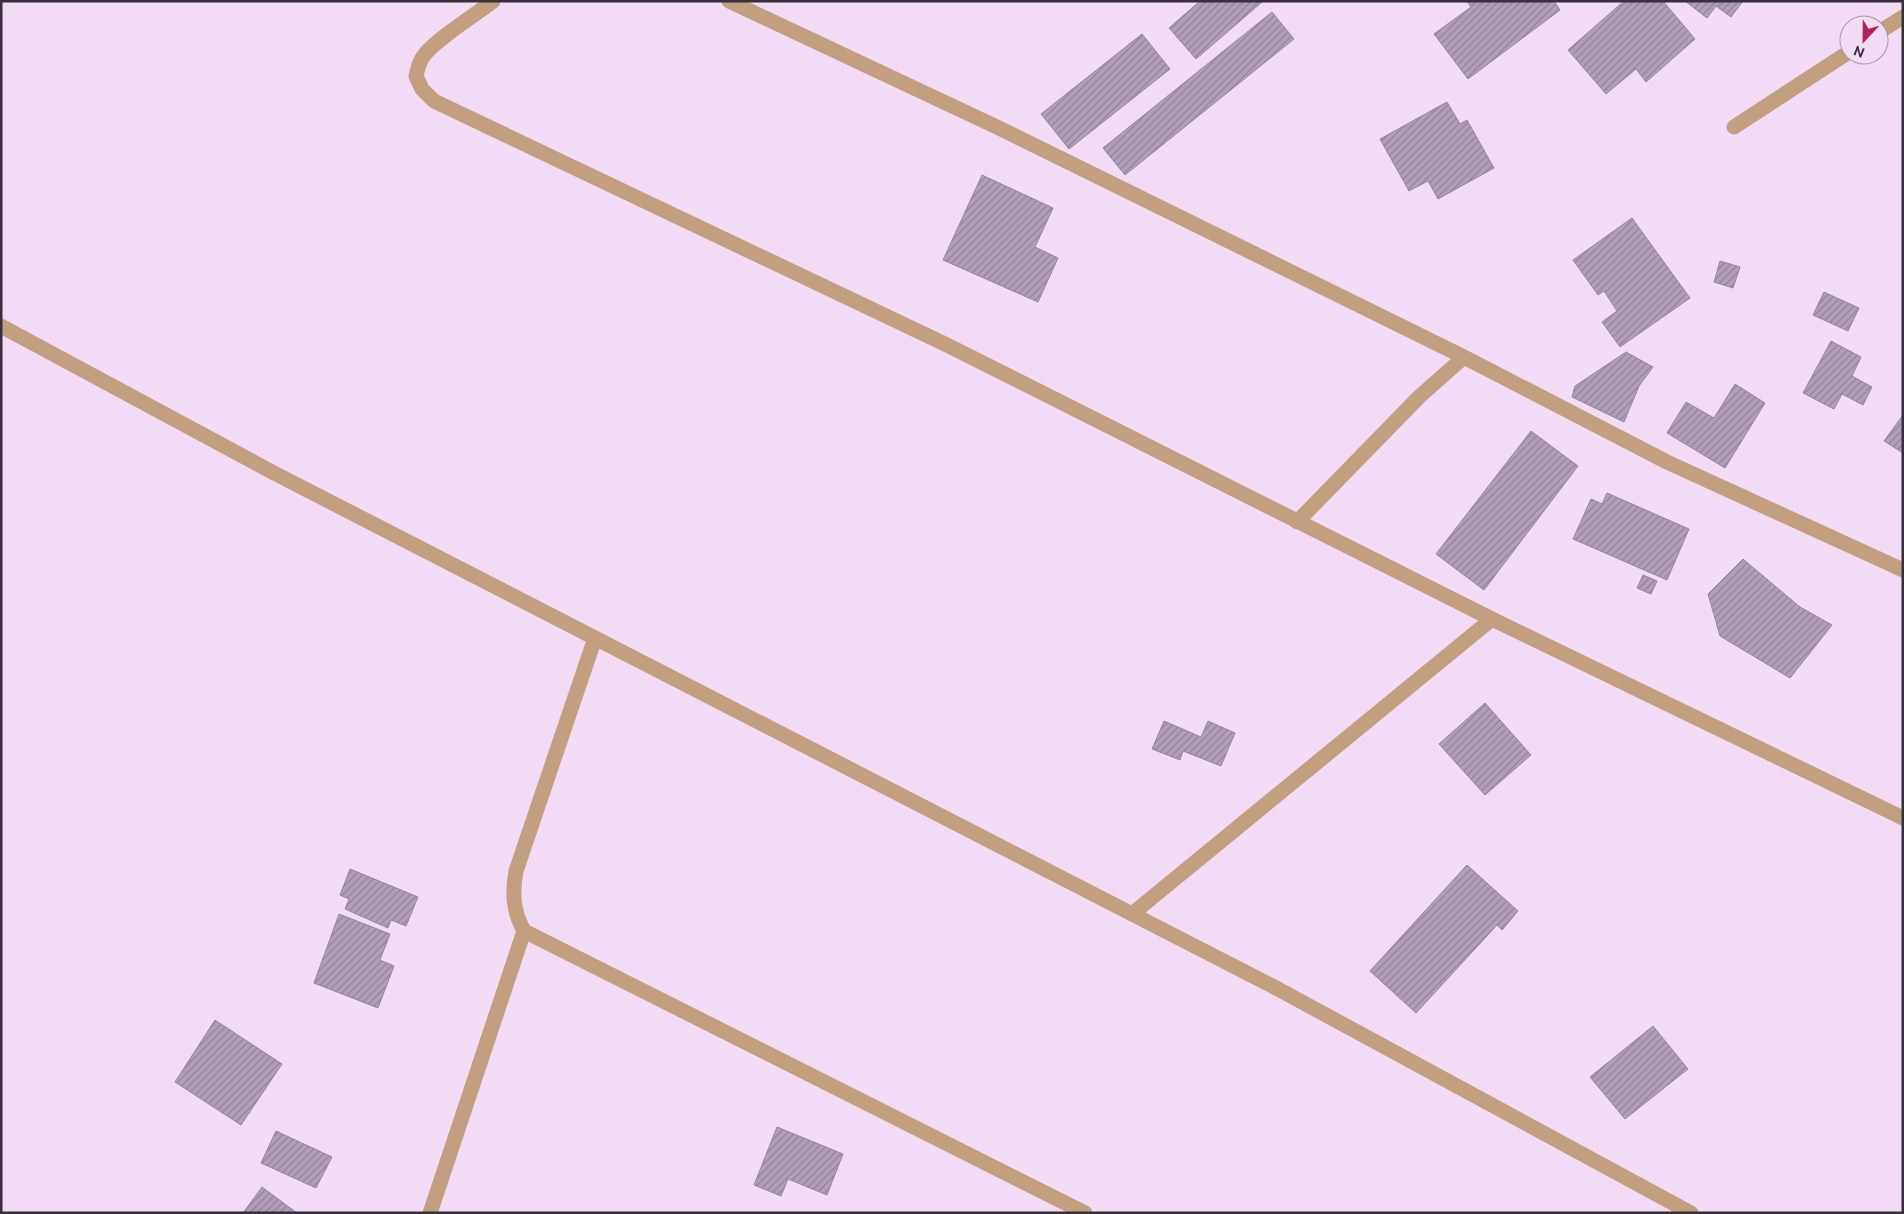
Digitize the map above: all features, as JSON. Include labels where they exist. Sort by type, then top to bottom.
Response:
[{"type":"street","points":[[493,1],[424,54],[419,63],[416,76],[422,89],[434,101],[948,345],[1492,619],[1903,818]]},
{"type":"street","points":[[729,1],[998,128],[1464,358],[1667,462],[1903,570]]},
{"type":"street","points":[[1889,26],[1903,17]]},
{"type":"street","points":[[1734,126],[1839,58]]},
{"type":"street","points":[[1,326],[274,473],[1278,989],[1691,1213]]},
{"type":"street","points":[[1297,522],[1419,397],[1464,358]]},
{"type":"street","points":[[1132,914],[1492,619]]},
{"type":"street","points":[[595,638],[516,871],[513,890],[514,906],[524,931],[1085,1213]]},
{"type":"street","points":[[430,1213],[524,931]]},
{"type":"building","points":[[1200,1],[1262,2],[1196,59],[1169,28]]},
{"type":"building","points":[[1467,1],[1554,1],[1560,10],[1468,79],[1434,34],[1471,7]]},
{"type":"building","points":[[1624,1],[1663,1],[1695,39],[1646,82],[1636,69],[1606,94],[1568,50]]},
{"type":"building","points":[[1685,1],[1743,1],[1731,17],[1716,6],[1707,18]]},
{"type":"building","points":[[1272,12],[1294,39],[1125,175],[1103,148]]},
{"type":"building","points":[[1142,34],[1170,69],[1069,149],[1041,114]]},
{"type":"building","points":[[1447,102],[1460,124],[1467,120],[1494,168],[1438,199],[1428,181],[1409,191],[1380,139]]},
{"type":"building","points":[[982,175],[1053,208],[1035,247],[1058,258],[1038,302],[943,260]]},
{"type":"building","points":[[1632,218],[1690,298],[1620,347],[1602,322],[1617,311],[1604,291],[1598,295],[1573,260]]},
{"type":"building","points":[[1720,261],[1740,267],[1733,288],[1714,282]]},
{"type":"building","points":[[1824,292],[1859,308],[1848,331],[1813,315]]},
{"type":"building","points":[[1831,341],[1861,357],[1852,376],[1872,387],[1863,405],[1842,394],[1834,409],[1803,393]]},
{"type":"building","points":[[1626,352],[1653,367],[1639,386],[1624,422],[1572,397],[1575,386]]},
{"type":"building","points":[[1735,384],[1765,403],[1725,468],[1667,433],[1686,402],[1714,418]]},
{"type":"building","points":[[1903,415],[1903,453],[1884,441]]},
{"type":"building","points":[[1531,431],[1578,466],[1484,590],[1436,554]]},
{"type":"building","points":[[1607,493],[1689,529],[1667,580],[1573,539],[1591,499],[1602,504]]},
{"type":"building","points":[[1743,559],[1800,607],[1832,625],[1790,678],[1720,636],[1708,594]]},
{"type":"building","points":[[1643,575],[1657,581],[1651,594],[1637,588]]},
{"type":"building","points":[[1485,703],[1531,755],[1485,795],[1439,744]]},
{"type":"building","points":[[1164,721],[1201,737],[1208,721],[1235,733],[1221,766],[1183,751],[1180,760],[1152,749]]},
{"type":"building","points":[[1467,865],[1518,911],[1502,930],[1497,925],[1416,1013],[1370,971]]},
{"type":"building","points":[[350,869],[418,897],[406,926],[391,920],[388,928],[345,909],[349,899],[340,895]]},
{"type":"building","points":[[339,914],[390,934],[380,960],[394,966],[378,1008],[314,983]]},
{"type":"building","points":[[215,1020],[282,1064],[241,1125],[175,1082]]},
{"type":"building","points":[[1653,1026],[1688,1069],[1625,1119],[1590,1077]]},
{"type":"building","points":[[777,1127],[843,1154],[827,1195],[788,1179],[781,1196],[754,1185]]},
{"type":"building","points":[[276,1131],[332,1157],[316,1188],[261,1163]]},
{"type":"building","points":[[262,1187],[297,1213],[243,1213]]}]
